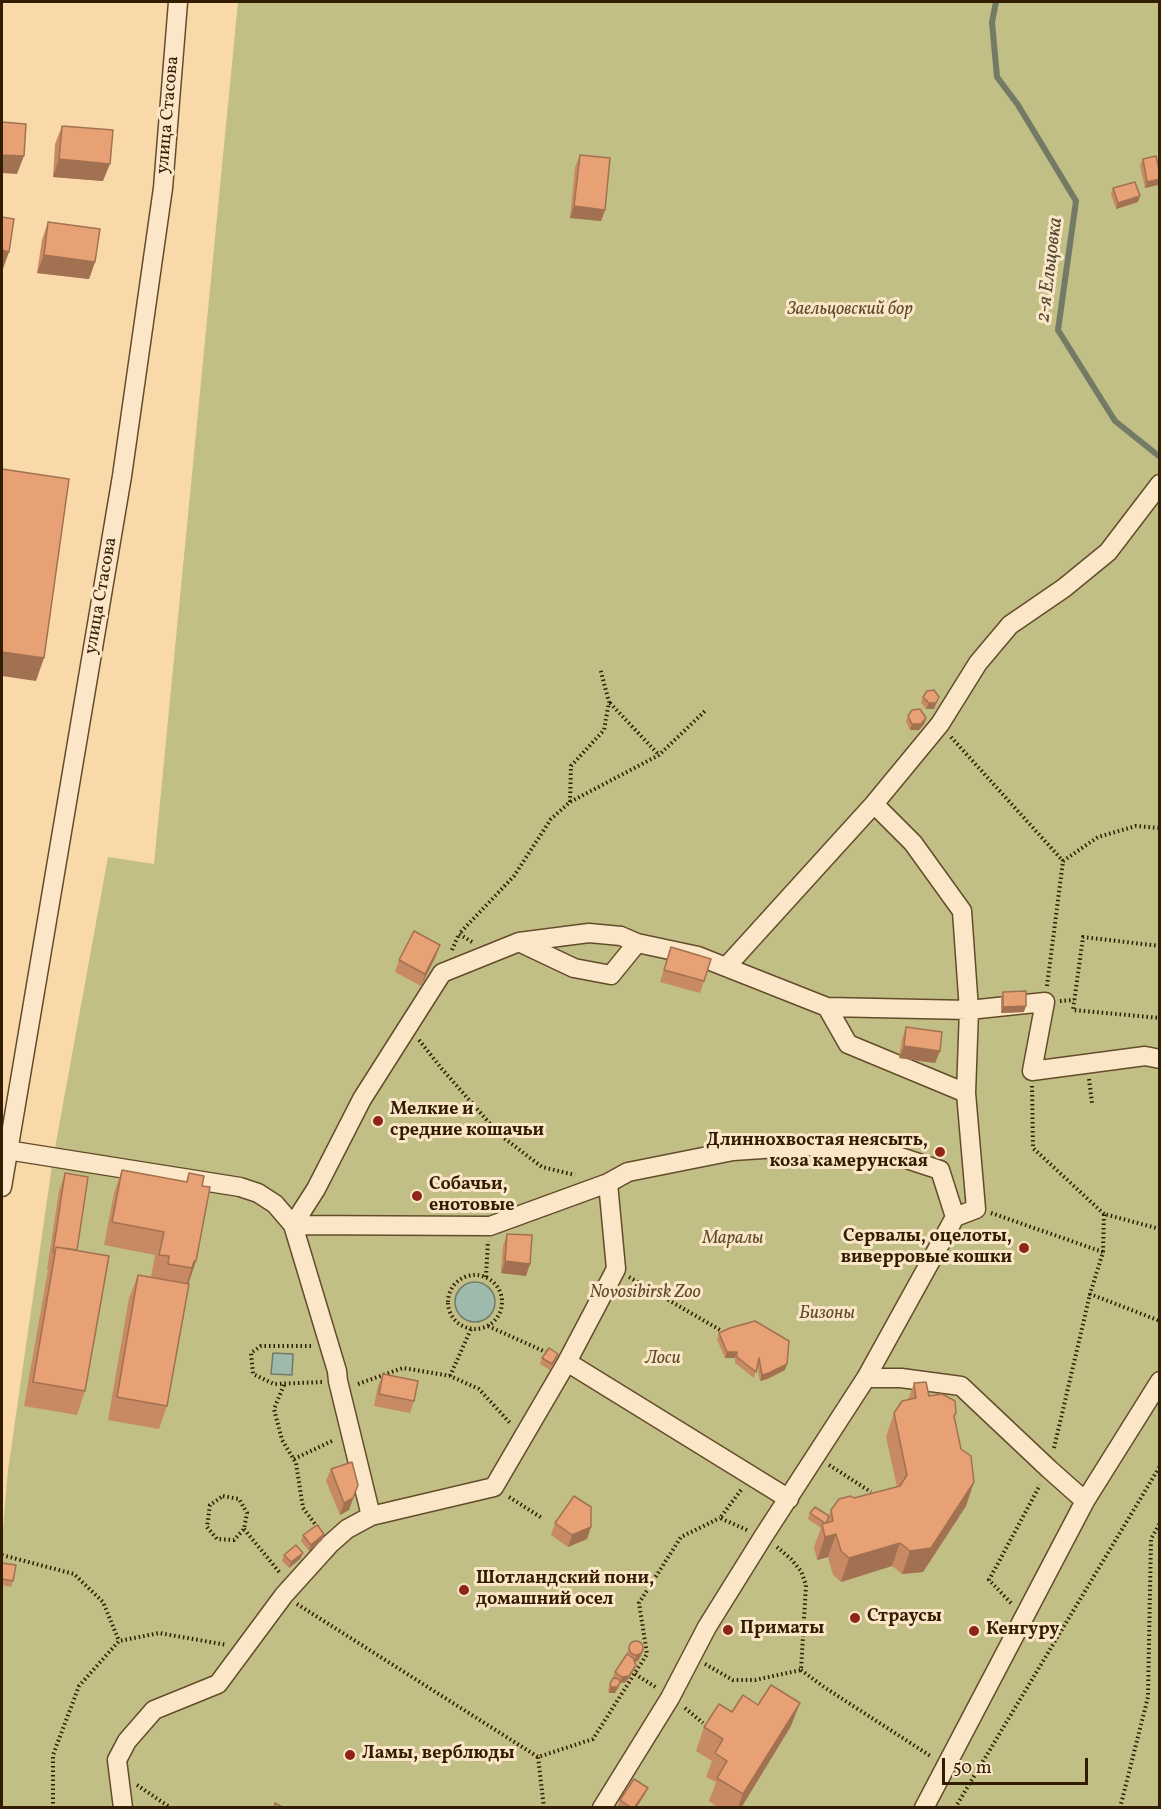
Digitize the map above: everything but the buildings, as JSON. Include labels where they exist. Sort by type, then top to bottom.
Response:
[{"type":"street","name":"улица Стасова","points":[[2,1187],[6,1145],[122,476],[163,188],[178,2]]},
{"type":"street","points":[[726,967],[874,804],[940,724],[978,663],[1010,625],[1064,588],[1108,552],[1160,484]]},
{"type":"street","points":[[602,1808],[670,1698],[692,1656],[763,1537],[866,1378],[955,1217],[976,1209],[966,1093],[969,1010],[962,911],[913,843],[874,804]]},
{"type":"street","points":[[292,1225],[316,1189],[362,1099],[442,973],[519,942],[589,933],[621,936],[637,943],[698,957],[827,1007],[969,1010],[1045,1002],[1032,1071],[1145,1056],[1160,1059]]},
{"type":"street","points":[[519,942],[574,968],[611,975],[637,943]]},
{"type":"street","points":[[827,1007],[848,1044],[966,1093]]},
{"type":"street","points":[[6,1145],[240,1188],[258,1193],[275,1204],[292,1225],[337,1371],[371,1516]]},
{"type":"street","points":[[292,1225],[490,1226],[608,1183],[628,1173],[733,1151],[807,1146],[882,1151],[940,1170],[955,1217]]},
{"type":"street","points":[[123,1808],[117,1760],[127,1742],[154,1710],[218,1684],[288,1592],[330,1544],[347,1529],[371,1516],[494,1487],[567,1362],[616,1269],[608,1183]]},
{"type":"street","points":[[567,1362],[789,1499]]},
{"type":"street","points":[[866,1378],[901,1378],[962,1386],[1085,1501]]},
{"type":"street","points":[[924,1808],[1085,1501],[1160,1381]]},
{"type":"path","points":[[570,802],[571,766],[604,730],[609,702],[600,668]]},
{"type":"path","points":[[609,702],[659,755]]},
{"type":"path","points":[[490,953],[459,934],[514,876],[551,819],[570,802],[659,755],[705,711]]},
{"type":"path","points":[[940,724],[1063,861]]},
{"type":"path","points":[[1045,1002],[1063,861],[1098,837],[1136,826],[1160,828]]},
{"type":"path","points":[[1160,946],[1083,937],[1073,1010],[1160,1018]]},
{"type":"path","points":[[408,1026],[500,1135],[542,1167],[608,1183]]},
{"type":"path","points":[[1032,1071],[1033,1148],[1104,1214],[1160,1229]]},
{"type":"path","points":[[976,1209],[1103,1252]]},
{"type":"path","points":[[1104,1214],[1103,1252],[1090,1294],[1160,1321]]},
{"type":"path","points":[[486,1277],[490,1226]]},
{"type":"path","points":[[616,1269],[720,1330]]},
{"type":"path","points":[[468,1275],[486,1277],[499,1288],[502,1305],[494,1321],[488,1326],[471,1329],[462,1326],[454,1320],[447,1303],[453,1285],[468,1275]]},
{"type":"path","points":[[488,1326],[567,1362]]},
{"type":"path","points":[[450,1376],[471,1329]]},
{"type":"path","points":[[329,1346],[261,1346],[251,1353],[254,1374],[274,1384],[339,1386],[403,1368],[450,1376],[479,1389],[524,1437]]},
{"type":"path","points":[[284,1385],[274,1409],[282,1440],[294,1459],[303,1508],[330,1544]]},
{"type":"path","points":[[294,1459],[350,1432]]},
{"type":"path","points":[[816,1456],[871,1492]]},
{"type":"path","points":[[955,1808],[1160,1466]]},
{"type":"path","points":[[538,1757],[593,1739],[647,1654],[639,1603],[681,1537],[720,1518],[751,1475]]},
{"type":"path","points":[[494,1487],[542,1518]]},
{"type":"path","points":[[244,1528],[234,1540],[218,1539],[207,1527],[210,1505],[223,1496],[239,1499],[247,1513],[244,1528],[288,1592],[538,1757],[544,1808]]},
{"type":"path","points":[[720,1518],[763,1537],[791,1559],[801,1571],[806,1586],[801,1670]]},
{"type":"path","points":[[1120,1808],[1148,1697],[1151,1539],[1160,1523]]},
{"type":"path","points":[[2,1555],[74,1574],[103,1602],[118,1641]]},
{"type":"path","points":[[53,1808],[52,1755],[79,1686],[118,1641],[159,1633],[245,1649]]},
{"type":"path","points":[[692,1656],[733,1680],[755,1680],[801,1670],[945,1765]]},
{"type":"path","points":[[119,1773],[171,1808]]},
{"type":"green space","name":"Novosibirsk Zoo","points":[[238,2],[1159,2],[1159,1807],[2,1808],[2,1540],[8,1470],[53,1159],[108,857],[154,864]]},
{"type":"shaded area","points":[[475,1282],[489,1288],[495,1302],[489,1316],[475,1322],[461,1316],[455,1302],[461,1288]]},
{"type":"shaded area","points":[[273,1353],[293,1354],[292,1375],[271,1374]]},
{"type":"waterway","name":"2-я Ельцовка","points":[[996,2],[992,22],[997,77],[1018,105],[1076,201],[1058,330],[1115,421],[1160,457]]},
{"type":"place","name":"Мелкие и средние кошачьи","points":[[378,1121]]},
{"type":"place","name":"Длиннохвостая неясыть, коза камерунская","points":[[940,1152]]},
{"type":"place","name":"Собачьи, енотовые","points":[[417,1196]]},
{"type":"place","name":"Сервалы, оцелоты, виверровые кошки","points":[[1024,1248]]},
{"type":"place","name":"Шотландский пони, домашний осел","points":[[464,1590]]},
{"type":"place","name":"Страусы","points":[[855,1618]]},
{"type":"place","name":"Приматы","points":[[728,1630]]},
{"type":"place","name":"Кенгуру","points":[[974,1631]]},
{"type":"place","name":"Ламы, верблюды","points":[[350,1755]]},
{"type":"park label","name":"Заельцовский бор","points":[[850,311]]},
{"type":"park label","name":"Маралы","points":[[733,1240]]},
{"type":"park label","name":"Бизоны","points":[[827,1315]]},
{"type":"park label","name":"Лоси","points":[[663,1360]]}]
